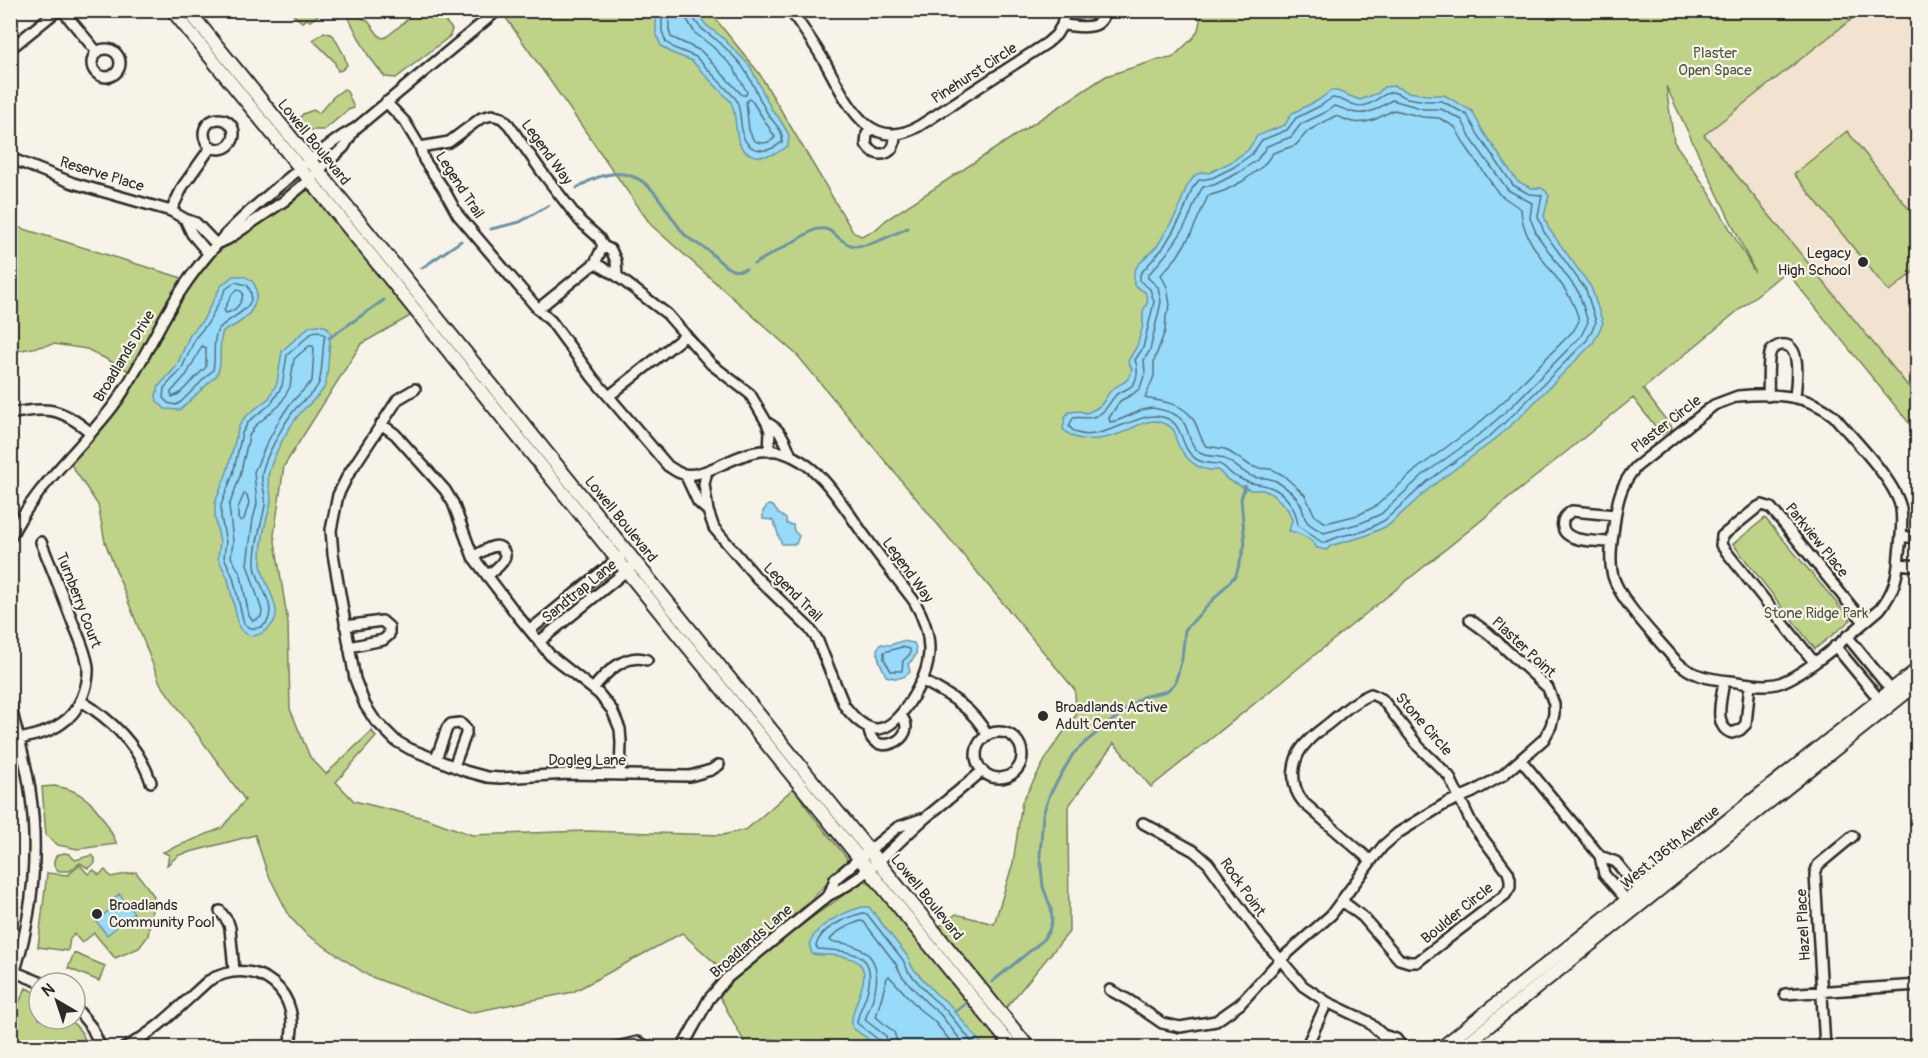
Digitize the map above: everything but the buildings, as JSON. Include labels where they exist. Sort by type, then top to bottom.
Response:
[{"type":"main road","name":"Lowell Boulevard","points":[[172,10],[309,169]]},
{"type":"main road","name":"Lowell Boulevard","points":[[188,10],[309,169],[873,864],[1013,1047]]},
{"type":"main road","name":"West 136th Avenue","points":[[1894,695],[1917,669]]},
{"type":"main road","name":"West 136th Avenue","points":[[1461,1047],[1643,895],[1882,704],[1917,683]]},
{"type":"main road","name":"Lowell Boulevard","points":[[873,864],[1029,1047]]},
{"type":"main road","name":"West 136th Avenue","points":[[1441,1047],[1631,905]]},
{"type":"street","points":[[10,48],[60,10],[96,52]]},
{"type":"street","name":"Broadlands Drive","points":[[10,538],[21,515],[40,490],[115,404],[146,354],[176,298],[216,244],[271,191],[344,147],[356,128],[498,10]]},
{"type":"street","points":[[790,10],[806,32],[852,110],[871,128],[894,134],[895,144],[891,150],[882,155],[869,149],[866,144],[867,134],[871,128]]},
{"type":"street","points":[[1065,10],[1062,25],[1092,27],[1104,18],[1105,10]]},
{"type":"street","name":"Pinehurst Circle","points":[[894,134],[907,132],[919,126],[1047,43],[1062,25]]},
{"type":"street","name":"Legend Trail","points":[[386,102],[405,122],[420,147],[424,160],[458,215],[538,309],[551,321],[593,378],[659,457],[680,473],[686,474],[698,502],[708,511]]},
{"type":"street","name":"Legend Way","points":[[420,147],[449,142],[481,118],[492,116],[501,118],[509,125],[580,221],[603,246],[611,250],[616,261],[618,276]]},
{"type":"street","points":[[171,211],[183,186],[211,147]]},
{"type":"street","name":"Reserve Place","points":[[10,158],[73,183],[171,211],[196,223],[216,244]]},
{"type":"street","name":"Broadlands Drive","points":[[216,244],[228,239],[284,201],[309,169]]},
{"type":"street","name":"Reserve Place","points":[[185,219],[192,234],[208,253]]},
{"type":"street","points":[[538,309],[595,264],[603,246]]},
{"type":"street","name":"Legend Way","points":[[595,264],[618,276],[667,314],[711,364],[750,394],[770,431],[769,451]]},
{"type":"street","points":[[609,396],[686,335]]},
{"type":"street","points":[[1768,396],[1770,354],[1776,347],[1785,345],[1791,348],[1796,355],[1795,397]]},
{"type":"street","name":"Dogleg Lane","points":[[415,389],[398,399],[381,424],[343,484],[335,507],[332,539],[345,626],[358,690],[374,719],[396,741],[422,755],[473,773],[500,778],[568,774],[690,776],[711,770],[719,765]]},
{"type":"street","name":"Plaster Circle","points":[[1738,396],[1768,396],[1795,397],[1816,403],[1834,416],[1891,485],[1900,507],[1901,536],[1899,564],[1894,587],[1880,609],[1788,680],[1769,685],[1724,681],[1696,675],[1684,668],[1622,595],[1612,573],[1612,542],[1618,497],[1622,485],[1632,472],[1714,405],[1738,396]]},
{"type":"street","points":[[10,414],[36,409],[52,409],[74,418],[91,433]]},
{"type":"street","name":"Legend Way","points":[[767,423],[774,426],[780,433],[791,456]]},
{"type":"street","points":[[381,424],[401,440],[445,490],[453,503],[473,557],[550,655],[606,701],[618,722],[621,742],[620,775]]},
{"type":"street","name":"Legend Way","points":[[707,471],[744,454],[769,451],[791,456],[808,466],[832,492],[922,614],[928,632],[929,649],[927,671],[923,681]]},
{"type":"street","points":[[686,474],[707,471]]},
{"type":"street","name":"Legend Trail","points":[[707,471],[704,484],[708,511],[714,528],[757,578],[809,628],[817,639],[844,705],[860,722],[869,727],[869,733],[876,742],[887,745],[900,740],[905,730],[901,716],[923,681]]},
{"type":"street","name":"Parkview Place","points":[[1814,662],[1721,546],[1722,536],[1758,507],[1771,508],[1864,622]]},
{"type":"street","points":[[1612,542],[1571,538],[1565,532],[1563,523],[1564,518],[1572,511],[1615,515]]},
{"type":"street","points":[[1901,536],[1917,538]]},
{"type":"street","name":"Turnberry Court","points":[[15,740],[54,729],[65,722],[81,701],[87,677],[85,656],[41,542]]},
{"type":"street","points":[[473,557],[492,546],[503,549],[504,561],[487,576]]},
{"type":"street","name":"Sandtrap Lane","points":[[530,630],[622,556]]},
{"type":"street","points":[[1899,564],[1917,566]]},
{"type":"street","name":"Sandtrap Lane","points":[[540,641],[632,567]]},
{"type":"street","name":"Plaster Point","points":[[1470,620],[1488,633],[1548,688],[1554,714],[1551,726],[1544,739],[1521,760]]},
{"type":"street","points":[[345,626],[382,621],[390,631],[383,640],[349,647]]},
{"type":"street","points":[[1847,636],[1894,695]]},
{"type":"street","points":[[1835,646],[1882,704]]},
{"type":"street","points":[[592,689],[612,669],[627,661],[642,658],[647,660]]},
{"type":"street","points":[[923,681],[960,703],[973,715],[987,735]]},
{"type":"street","points":[[1724,681],[1719,721],[1723,729],[1732,733],[1740,730],[1746,724],[1750,684]]},
{"type":"street","name":"Stone Circle","points":[[1371,861],[1304,804],[1296,794],[1293,785],[1294,770],[1301,748],[1358,700],[1371,694],[1382,699],[1419,747],[1449,776],[1460,798]]},
{"type":"street","points":[[81,701],[102,714],[115,726],[140,758],[151,782]]},
{"type":"street","points":[[10,704],[15,740],[30,789],[34,865],[27,929],[10,986]]},
{"type":"street","points":[[869,727],[883,728],[893,724],[901,716]]},
{"type":"street","points":[[436,759],[447,728],[451,724],[460,723],[466,729],[466,734],[454,766]]},
{"type":"street","points":[[994,732],[1008,733],[1019,742],[1022,756],[1018,769],[1005,778],[989,776],[982,771],[976,759],[976,752],[982,739],[987,735],[994,732]]},
{"type":"street","points":[[1110,990],[1162,1023],[1180,1027],[1216,1021],[1230,1013],[1280,960],[1316,930],[1342,902],[1383,846],[1398,833],[1426,815],[1503,775],[1521,760],[1600,856],[1604,874],[1631,905]]},
{"type":"street","name":"Broadlands Lane","points":[[682,1047],[709,999],[727,978],[829,895],[845,888],[982,771]]},
{"type":"street","name":"Boulder Circle","points":[[1342,902],[1362,917],[1399,959],[1417,962],[1505,895],[1510,887],[1508,872],[1472,824],[1460,798]]},
{"type":"street","name":"Broadlands Lane","points":[[829,895],[835,879],[898,827],[926,817]]},
{"type":"street","name":"Rock Point","points":[[1143,823],[1194,851],[1208,863],[1280,960]]},
{"type":"street","name":"Hazel Place","points":[[1825,1047],[1815,874],[1818,865],[1853,836]]},
{"type":"street","points":[[1600,856],[1616,862],[1643,895]]},
{"type":"street","points":[[220,911],[230,928],[234,970]]},
{"type":"street","points":[[1280,960],[1303,986],[1327,1002],[1367,1021],[1383,1035],[1396,1039],[1403,1047]]},
{"type":"street","points":[[123,1047],[140,1040],[153,1030],[208,981],[217,975],[234,970],[265,977],[286,997],[293,1024],[288,1047]]},
{"type":"street","points":[[15,972],[27,977]]},
{"type":"street","points":[[1785,994],[1917,985]]},
{"type":"street","points":[[1305,1047],[1327,1002]]},
{"type":"street","points":[[87,1022],[100,1047]]},
{"type":"street","points":[[1383,1035],[1383,1047]]},
{"type":"street","points":[[613,1047],[630,1038],[651,1047]]},
{"type":"shaded area","name":"Legacy High School","points":[[1862,11],[1917,11],[1917,390],[1914,393],[1704,135]]},
{"type":"green space","points":[[421,10],[436,11],[452,29],[450,36],[396,78],[385,77],[368,55],[348,17],[350,11],[368,21],[380,37],[384,38]]},
{"type":"green space","name":"Plaster Open Space","points":[[509,10],[709,11],[759,73],[853,232],[861,236],[875,230],[886,220],[1106,76],[1157,60],[1172,58],[1194,37],[1198,30],[1201,16],[1198,11],[1862,11],[1704,135],[1913,392],[1917,390],[1917,433],[1786,271],[1643,389],[1672,428],[1662,435],[1633,398],[1151,787],[1114,743],[1068,807],[1069,932],[1005,1009],[940,926],[956,914],[994,924],[1013,863],[1022,802],[1050,751],[1076,715],[1075,690],[798,356],[651,225],[504,15]],"holes":[[[1666,86],[1754,271],[1707,189],[1674,142]]]},
{"type":"green space","points":[[289,11],[324,11],[310,21],[307,19],[302,22]]},
{"type":"green space","points":[[324,32],[333,35],[344,55],[347,65],[342,70],[338,71],[334,61],[313,40]]},
{"type":"green space","points":[[344,89],[354,108],[348,110],[324,130],[306,130],[298,120],[303,114],[313,110],[319,113],[333,97]]},
{"type":"green space","points":[[1847,131],[1917,219],[1917,269],[1889,292],[1794,174]]},
{"type":"green space","points":[[302,191],[314,193],[412,315],[361,344],[284,466],[274,535],[288,623],[290,709],[310,757],[326,774],[372,731],[376,737],[336,782],[354,801],[428,819],[472,835],[586,831],[723,835],[747,829],[794,788],[812,815],[847,858],[845,866],[793,917],[726,973],[682,933],[573,992],[469,1013],[369,976],[306,934],[290,917],[267,872],[255,835],[179,855],[167,865],[169,855],[163,852],[222,828],[245,800],[160,683],[105,542],[98,505],[70,463],[125,398],[196,275],[205,264]]},
{"type":"green space","points":[[11,225],[182,278],[129,371],[87,349],[54,344],[11,352]]},
{"type":"green space","name":"Stone Ridge Park","points":[[1765,518],[1851,620],[1815,649],[1733,544]]},
{"type":"green space","points":[[42,787],[66,788],[86,798],[100,814],[117,844],[78,849],[58,845],[46,835]]},
{"type":"green space","points":[[69,854],[75,860],[92,855],[95,863],[88,868],[80,863],[70,871],[59,871],[54,865],[54,859],[57,855]]},
{"type":"green space","name":"Broadlands Community Pool","points":[[80,865],[88,874],[94,870],[99,875],[105,870],[111,877],[136,872],[154,896],[148,936],[139,948],[115,958],[94,933],[82,943],[74,934],[70,938],[68,951],[38,947],[47,873],[68,875]]},
{"type":"green space","points":[[870,881],[1006,1047],[747,1047],[719,995],[751,964],[788,935],[862,882]]},
{"type":"green space","points":[[74,953],[105,966],[99,981],[87,976],[87,971],[75,971],[68,968]]},
{"type":"green space","points":[[26,988],[27,1031],[80,1031],[88,1047],[11,1047],[11,1019]]},
{"type":"water","points":[[656,11],[696,11],[706,25],[722,37],[750,66],[772,110],[789,135],[788,146],[769,156],[756,156],[742,148],[731,102],[692,61],[661,46],[656,33]]},
{"type":"water","points":[[1394,86],[1408,92],[1444,95],[1472,111],[1484,133],[1517,181],[1531,188],[1541,188],[1546,191],[1549,196],[1544,216],[1549,229],[1591,287],[1603,323],[1593,343],[1520,417],[1493,441],[1432,486],[1389,525],[1365,536],[1330,546],[1327,550],[1317,548],[1305,536],[1289,531],[1292,520],[1288,510],[1270,493],[1263,490],[1250,490],[1228,480],[1218,470],[1204,469],[1192,462],[1179,447],[1173,429],[1165,424],[1150,421],[1112,436],[1090,440],[1075,437],[1063,429],[1065,417],[1069,412],[1086,413],[1094,410],[1102,404],[1114,388],[1129,378],[1132,369],[1128,361],[1137,346],[1143,325],[1143,311],[1148,301],[1145,292],[1134,285],[1134,272],[1158,245],[1177,213],[1187,186],[1195,175],[1203,172],[1209,173],[1231,162],[1248,150],[1257,136],[1285,125],[1292,113],[1317,101],[1331,91],[1360,100],[1378,93],[1384,87]]},
{"type":"water","points":[[233,276],[249,279],[256,288],[257,295],[252,309],[242,320],[223,331],[220,343],[220,366],[216,376],[180,410],[165,409],[157,401],[159,386],[176,367],[190,335],[203,320],[221,286]]},
{"type":"water","points":[[310,326],[327,327],[331,334],[326,384],[287,432],[268,475],[271,502],[263,536],[261,562],[273,597],[276,615],[274,622],[266,630],[252,636],[239,627],[228,579],[218,558],[220,542],[215,518],[215,503],[227,472],[239,426],[245,417],[269,398],[277,383],[282,351]]},
{"type":"water","points":[[768,505],[773,506],[786,519],[787,524],[793,525],[794,531],[799,536],[796,544],[782,544],[772,520],[763,519],[763,511]]},
{"type":"water","points":[[902,641],[914,643],[916,650],[915,657],[908,664],[910,672],[899,678],[886,676],[877,649],[881,644],[890,645]]},
{"type":"water","points":[[119,894],[134,913],[107,935],[96,921],[113,907],[113,900]]},
{"type":"water","points":[[862,907],[869,907],[908,957],[912,967],[935,993],[949,1004],[984,1047],[879,1047],[853,1028],[854,1010],[864,980],[863,970],[859,963],[849,958],[812,954],[810,945],[813,937],[826,923]]},
{"type":"water","points":[[771,1039],[781,1040],[790,1047],[762,1047]]},
{"type":"waterway","points":[[577,188],[609,174],[620,174],[640,180],[658,197],[688,238],[727,267],[735,270],[746,269]]},
{"type":"waterway","points":[[491,229],[520,222],[549,205]]},
{"type":"waterway","points":[[754,264],[814,230],[829,230],[848,244],[862,246],[908,228]]},
{"type":"waterway","points":[[422,268],[461,241]]},
{"type":"waterway","points":[[329,338],[384,300]]},
{"type":"waterway","points":[[992,982],[1041,942],[1049,931],[1052,920],[1051,908],[1043,887],[1040,856],[1043,814],[1050,794],[1073,754],[1088,740],[1142,697],[1167,691],[1175,683],[1182,659],[1185,630],[1236,575],[1245,544],[1241,499],[1245,486]]},
{"type":"waterway","points":[[955,1012],[965,1004]]},
{"type":"place","name":"Legacy High School","points":[[1863,262]]},
{"type":"place","name":"Broadlands Active Adult Center","points":[[1043,716]]},
{"type":"place","name":"Broadlands Community Pool","points":[[97,914]]}]
